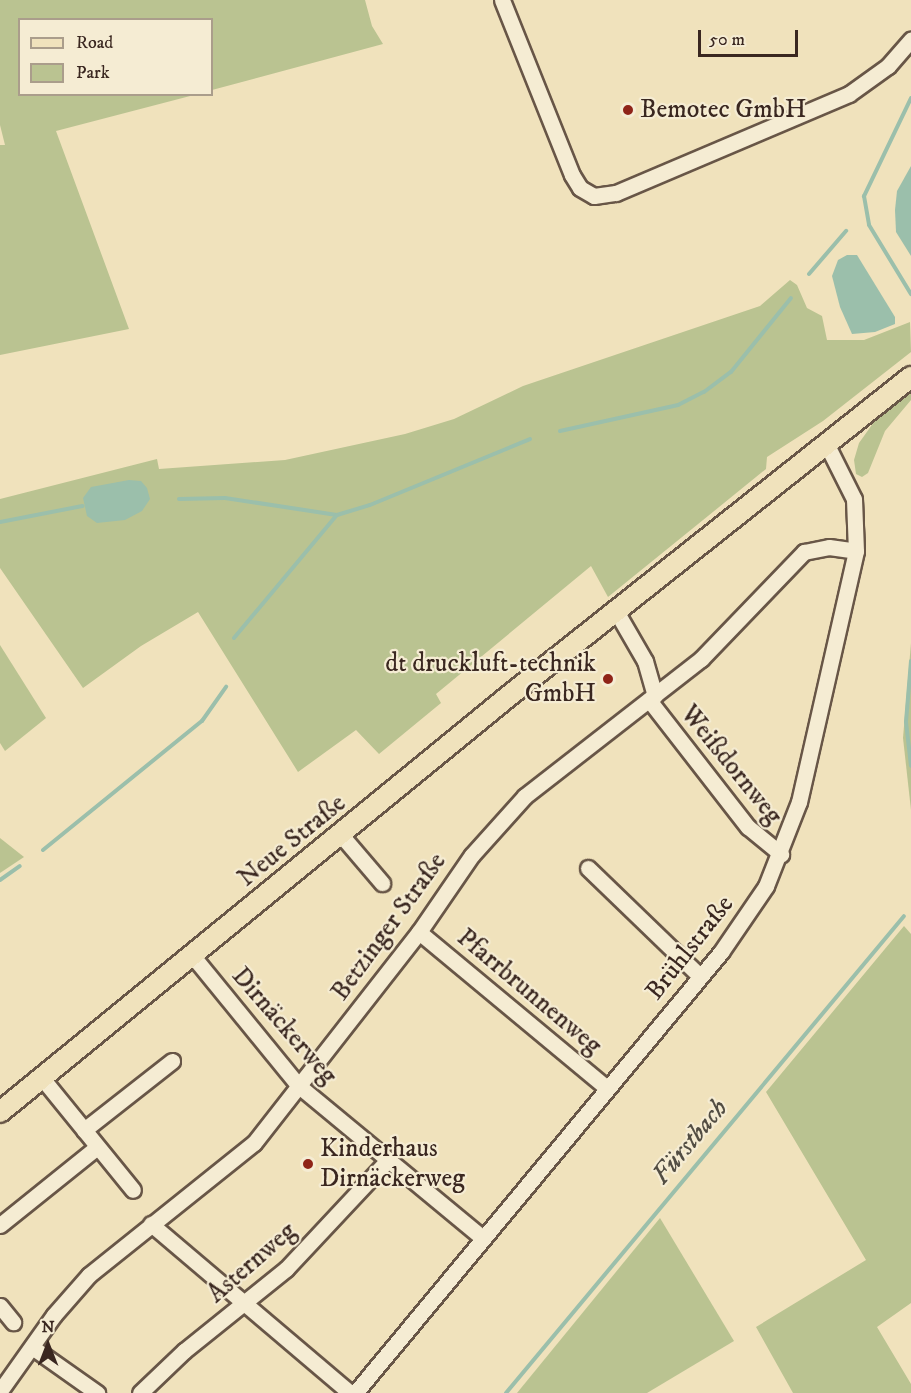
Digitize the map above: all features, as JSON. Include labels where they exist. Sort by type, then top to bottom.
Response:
[{"type":"main road","name":"Neue Straße","points":[[0,1112],[342,836],[616,610],[911,377]]},
{"type":"street","points":[[502,0],[572,175],[580,188],[594,196],[616,193],[849,94],[888,66],[911,40]]},
{"type":"street","name":"Brühlstraße","points":[[355,1393],[749,915],[781,854],[799,802],[855,551],[854,499],[827,445]]},
{"type":"street","name":"Betzinger Straße","points":[[0,1391],[89,1275],[254,1143],[419,932],[472,855],[525,795],[717,645],[804,552],[829,547],[855,551]]},
{"type":"street","name":"Weißdornweg","points":[[616,610],[645,661],[652,698],[748,827],[781,854]]},
{"type":"street","points":[[342,836],[382,883]]},
{"type":"street","points":[[588,868],[700,976]]},
{"type":"street","name":"Pfarrbrunnenweg","points":[[419,932],[607,1088]]},
{"type":"street","name":"Dirnäckerweg","points":[[192,955],[299,1086],[483,1238]]},
{"type":"street","points":[[84,1130],[172,1061]]},
{"type":"street","points":[[42,1078],[133,1191]]},
{"type":"street","points":[[0,1225],[97,1147]]},
{"type":"street","name":"Asternweg","points":[[140,1393],[184,1351],[242,1305],[323,1232],[387,1161]]},
{"type":"street","points":[[151,1224],[242,1305],[350,1393]]},
{"type":"street","points":[[0,1306],[13,1322]]},
{"type":"street","points":[[32,1347],[98,1393]]},
{"type":"green space","points":[[0,0],[365,0],[372,26],[383,44],[213,90],[213,18],[18,18],[18,96],[190,96],[56,131],[129,329],[0,355],[0,145],[5,145],[0,125]]},
{"type":"green space","points":[[790,280],[797,285],[807,308],[822,316],[827,340],[864,340],[910,322],[911,352],[823,421],[767,457],[766,469],[608,597],[591,566],[436,694],[441,703],[379,754],[356,730],[298,772],[198,612],[141,646],[83,688],[0,568],[0,499],[157,459],[159,469],[285,460],[405,434],[454,419],[523,386],[760,306]]},
{"type":"green space","points":[[911,390],[911,400],[885,431],[868,473],[862,477],[856,474],[854,460],[859,443],[874,422]]},
{"type":"green space","points":[[911,643],[911,810],[903,738]]},
{"type":"green space","points":[[0,645],[46,718],[5,751],[0,743]]},
{"type":"green space","points":[[0,838],[24,857],[0,873]]},
{"type":"green space","points":[[904,926],[911,934],[911,1303],[877,1327],[911,1384],[911,1393],[793,1393],[756,1327],[866,1260],[766,1092]]},
{"type":"green space","points":[[660,1218],[734,1341],[647,1393],[517,1393]]},
{"type":"shaded area","points":[[911,166],[911,256],[896,232],[895,210],[897,191]]},
{"type":"shaded area","points":[[847,255],[857,255],[895,317],[895,324],[875,332],[852,334],[840,307],[832,276],[838,260]]},
{"type":"shaded area","points":[[129,480],[141,481],[147,488],[150,499],[142,511],[125,520],[97,523],[87,516],[83,498],[91,487]]},
{"type":"waterway","name":"Fürstbach","points":[[911,98],[864,196],[869,225],[911,294]]},
{"type":"waterway","points":[[809,274],[846,231]]},
{"type":"waterway","points":[[560,431],[678,405],[704,392],[731,372],[791,298]]},
{"type":"waterway","points":[[179,499],[225,498],[337,515],[370,505],[530,439]]},
{"type":"waterway","points":[[0,522],[82,506]]},
{"type":"waterway","points":[[234,638],[337,515]]},
{"type":"waterway","name":"Fürstbach","points":[[911,661],[906,722],[911,766]]},
{"type":"waterway","points":[[43,850],[202,721],[226,687]]},
{"type":"waterway","points":[[0,880],[20,866]]},
{"type":"waterway","name":"Fürstbach","points":[[506,1393],[904,916]]},
{"type":"place","name":"Bemotec GmbH","points":[[628,110]]},
{"type":"place","name":"dt druckluft-technik GmbH","points":[[608,679]]},
{"type":"place","name":"Kinderhaus Dirnäckerweg","points":[[308,1164]]}]
